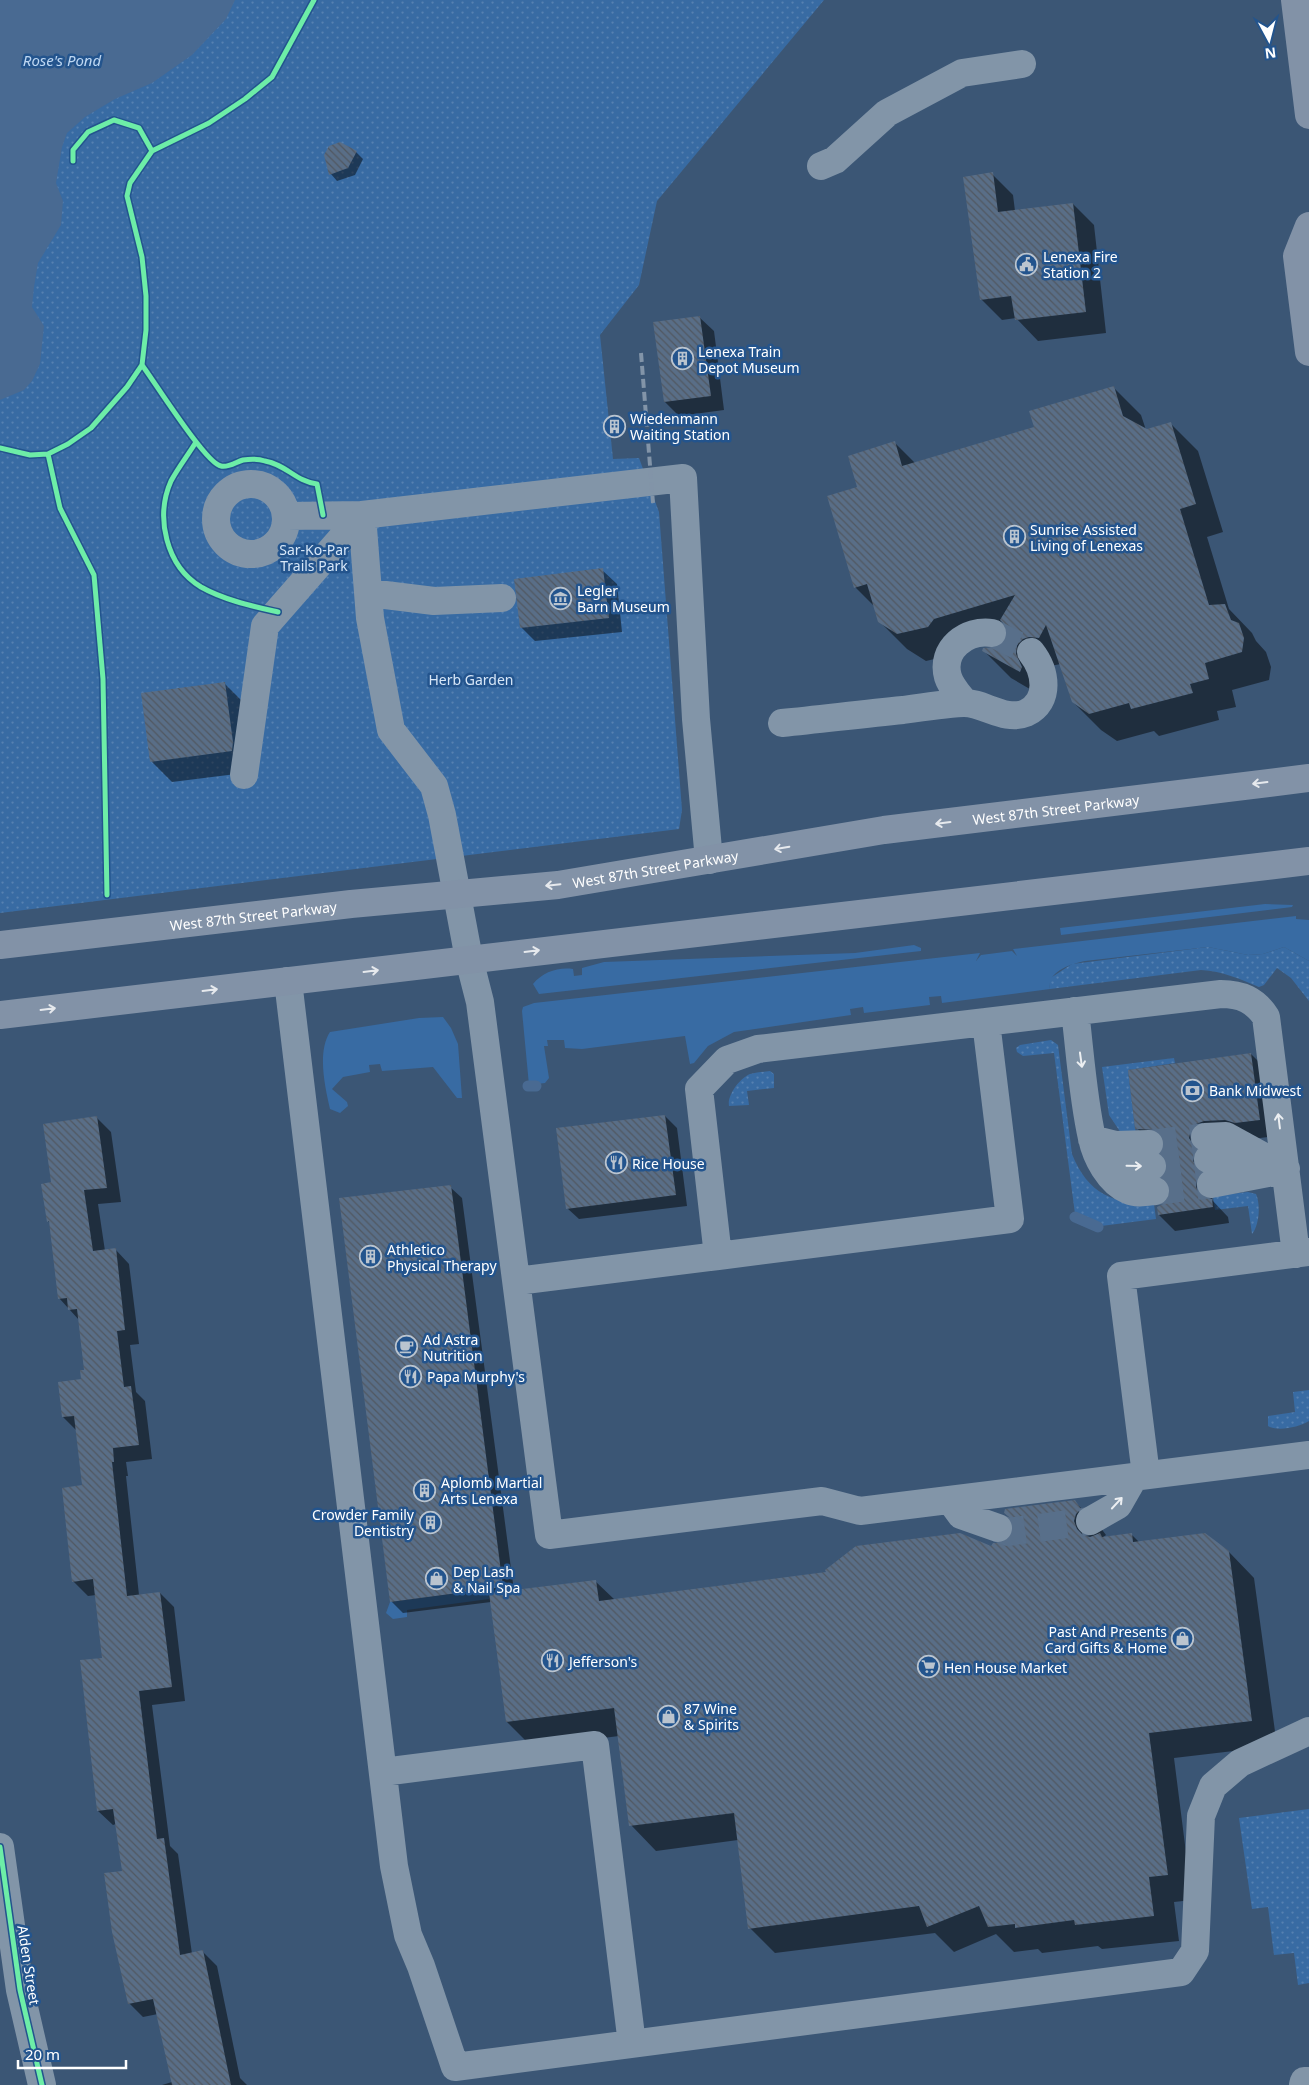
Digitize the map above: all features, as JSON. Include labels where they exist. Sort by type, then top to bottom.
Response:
[{"type":"main road","points":[[1301,15],[1309,115]]},
{"type":"main road","points":[[1309,226],[1297,256],[1309,352]]},
{"type":"main road","name":"West 87th Street Parkway","points":[[0,945],[351,904],[558,885],[884,830],[1309,778]]},
{"type":"main road","points":[[0,1015],[469,958],[1309,861]]},
{"type":"street","points":[[821,166],[835,160],[887,114],[962,73],[1022,64]]},
{"type":"street","points":[[287,516],[362,515],[682,478],[696,719],[709,860]]},
{"type":"street","points":[[362,515],[370,618],[391,730],[434,786],[442,815],[469,958],[480,1002],[549,1535],[822,1501],[860,1511],[1309,1455]]},
{"type":"street","points":[[244,775],[265,626],[362,515]]},
{"type":"street","points":[[369,593],[434,601],[502,598]]},
{"type":"street","points":[[965,703],[954,690],[948,676],[947,663],[956,646],[969,634],[981,631],[992,633]]},
{"type":"street","points":[[782,723],[965,703],[1004,714],[1023,714],[1034,709],[1042,699],[1043,673],[1039,662],[1031,652]]},
{"type":"street","points":[[288,981],[394,1866],[408,1935],[421,1966],[455,2067],[1181,1972],[1194,1951],[1202,1816],[1213,1786],[1240,1763],[1309,1731]]},
{"type":"street","points":[[718,1256],[699,1089],[727,1060],[758,1049],[1221,994],[1235,994],[1248,999],[1260,1007],[1266,1017],[1286,1169],[1302,1253],[1121,1276],[1140,1476],[1118,1505],[1090,1521]]},
{"type":"street","points":[[1075,1012],[1092,1139],[1109,1175],[1129,1191],[1141,1193],[1152,1167],[1116,1145],[1092,1139]]},
{"type":"street","points":[[517,1281],[1010,1218],[986,1022]]},
{"type":"street","points":[[1208,1160],[1229,1157],[1286,1169]]},
{"type":"street","points":[[950,1500],[961,1515],[998,1528]]},
{"type":"street","points":[[383,1772],[595,1744],[632,2044]]},
{"type":"street","name":"Alden Street","points":[[0,1847],[20,1990],[42,2085]]},
{"type":"street","points":[[1303,2085],[1304,2081],[1309,2080]]},
{"type":"green space","name":"Sar-Ko-Par Trails Park","points":[[0,0],[824,0],[657,201],[639,285],[600,335],[613,459],[639,458],[659,512],[682,810],[679,829],[0,913]]},
{"type":"green space","points":[[1265,904],[1293,905],[1292,907],[1061,935],[1060,928]]},
{"type":"green space","points":[[1296,916],[1296,919],[1309,920],[1309,961],[1284,947],[1263,954],[1248,955],[1208,947],[1085,961],[1067,966],[1056,973],[1052,977],[1050,989],[942,1003],[941,996],[929,997],[930,1005],[864,1013],[863,1007],[850,1009],[851,1015],[734,1032],[708,1046],[694,1063],[690,1064],[685,1036],[582,1049],[565,1048],[564,1040],[547,1040],[548,1046],[544,1046],[549,1078],[545,1083],[529,1085],[522,1011],[523,1007],[534,1003],[980,953],[976,961],[981,955],[1012,951],[1017,956],[1013,949]]},
{"type":"green space","points":[[914,945],[921,948],[921,951],[539,994],[533,984],[541,976],[551,971],[573,969],[574,976],[582,975],[582,968],[604,962],[855,953]]},
{"type":"green space","points":[[1208,947],[1248,955],[1263,954],[1284,947],[1309,961],[1309,1001],[1291,978],[1277,968],[1264,985],[1259,987],[1238,978],[1201,970],[1050,989],[1049,980],[1072,964]]},
{"type":"green space","points":[[443,1017],[451,1028],[458,1044],[462,1098],[457,1098],[433,1067],[382,1071],[380,1064],[369,1065],[370,1072],[343,1077],[332,1089],[347,1102],[348,1106],[340,1113],[330,1109],[324,1080],[323,1059],[326,1040],[330,1032],[419,1018]]},
{"type":"green space","points":[[1051,1040],[1058,1045],[1072,1154],[1078,1168],[1094,1187],[1114,1199],[1154,1204],[1156,1219],[1101,1226],[1075,1214],[1054,1053],[1023,1056],[1017,1052],[1016,1048],[1020,1045]]},
{"type":"green space","points":[[1174,1058],[1175,1063],[1128,1070],[1136,1135],[1121,1133],[1109,1115],[1102,1067]]},
{"type":"green space","points":[[770,1071],[774,1074],[774,1088],[747,1091],[749,1105],[729,1106],[732,1092],[742,1079],[750,1074]]},
{"type":"green space","points":[[1248,1192],[1256,1194],[1259,1209],[1258,1221],[1252,1234],[1248,1206],[1215,1210],[1213,1196]]},
{"type":"green space","points":[[1309,1390],[1309,1421],[1288,1428],[1277,1429],[1268,1426],[1268,1416],[1295,1412],[1293,1392]]},
{"type":"green space","points":[[488,1589],[489,1599],[407,1610],[407,1617],[393,1619],[386,1613],[390,1602]]},
{"type":"green space","points":[[1309,1809],[1309,1983],[1298,1985],[1294,1953],[1274,1955],[1268,1907],[1252,1909],[1239,1818]]},
{"type":"water","name":"Rose's Pond","points":[[0,0],[235,0],[226,19],[192,55],[152,83],[115,99],[85,117],[67,133],[62,147],[56,183],[63,201],[61,225],[38,263],[34,287],[32,307],[44,326],[40,364],[32,381],[24,390],[0,400]]},
{"type":"building","points":[[340,142],[357,151],[348,168],[329,175],[324,155],[329,146]]},
{"type":"building","name":"Lenexa Fire Station 2","points":[[993,172],[998,212],[1073,203],[1086,312],[1015,320],[1011,296],[980,300],[963,177]]},
{"type":"building","name":"Lenexa Train Depot Museum","points":[[700,316],[711,396],[664,402],[653,322]]},
{"type":"building","name":"Sunrise Assisted Living of Lenexas","points":[[1114,386],[1123,416],[1147,429],[1171,422],[1196,504],[1180,509],[1209,605],[1225,604],[1231,620],[1239,623],[1244,638],[1242,652],[1205,663],[1209,679],[1190,684],[1193,693],[1131,709],[1129,703],[1089,714],[1072,702],[1046,625],[1039,638],[1029,637],[1023,639],[1017,645],[1016,654],[1022,667],[1020,672],[982,651],[983,648],[999,647],[1005,641],[1008,634],[1006,626],[1000,620],[1015,595],[934,619],[928,627],[897,634],[878,622],[867,584],[854,588],[827,496],[857,487],[848,456],[895,441],[902,466],[1034,427],[1029,411]]},
{"type":"building","name":"Legler Barn Museum","points":[[603,568],[609,618],[520,628],[514,579]]},
{"type":"building","points":[[225,682],[233,742],[232,751],[150,762],[141,693]]},
{"type":"building","name":"Bank Midwest","points":[[1251,1053],[1260,1120],[1235,1123],[1225,1120],[1204,1121],[1196,1124],[1191,1130],[1189,1138],[1196,1149],[1193,1161],[1201,1172],[1196,1179],[1196,1187],[1200,1195],[1212,1199],[1213,1207],[1158,1215],[1157,1207],[1165,1203],[1169,1198],[1171,1190],[1168,1182],[1162,1177],[1168,1165],[1161,1154],[1165,1143],[1162,1135],[1156,1130],[1135,1129],[1128,1070]]},
{"type":"building","name":"Rice House","points":[[665,1115],[676,1195],[566,1209],[556,1128]]},
{"type":"building","points":[[97,1116],[107,1188],[84,1190],[93,1251],[116,1248],[125,1330],[117,1331],[124,1387],[131,1386],[139,1445],[113,1448],[114,1462],[112,1462],[127,1596],[160,1592],[172,1687],[139,1691],[157,1839],[164,1838],[180,1955],[203,1950],[231,2085],[172,2085],[153,1999],[128,2004],[112,1932],[104,1873],[122,1871],[113,1809],[97,1811],[80,1660],[102,1658],[93,1579],[72,1582],[62,1488],[82,1485],[74,1416],[62,1417],[58,1382],[81,1379],[80,1370],[84,1370],[77,1309],[68,1310],[67,1298],[58,1299],[49,1221],[47,1222],[41,1184],[51,1182],[43,1124]]},
{"type":"building","points":[[451,1185],[503,1587],[390,1602],[339,1198]]},
{"type":"building","name":"Hen House Market","points":[[1075,1500],[1081,1509],[1076,1514],[1074,1521],[1077,1529],[1083,1535],[1090,1537],[1100,1533],[1102,1537],[1132,1533],[1133,1542],[1205,1533],[1229,1551],[1252,1721],[1149,1733],[1168,1875],[1149,1877],[1154,1916],[1075,1925],[1074,1920],[1015,1928],[1015,1924],[988,1927],[979,1906],[927,1927],[919,1906],[748,1929],[734,1813],[629,1826],[614,1708],[506,1722],[489,1593],[596,1580],[599,1601],[826,1572],[825,1570],[856,1546],[960,1533],[991,1546],[993,1543],[1008,1540],[1013,1534],[1013,1525],[1010,1518],[1004,1513],[1005,1509]]},
{"type":"waterway","points":[[528,1086],[536,1086]]},
{"type":"waterway","points":[[1075,1217],[1098,1227]]},
{"type":"tunnel","points":[[992,633],[1031,652]]},
{"type":"tunnel","points":[[1149,1144],[1205,1137]]},
{"type":"tunnel","points":[[1152,1166],[1208,1159]]},
{"type":"tunnel","points":[[1155,1191],[1211,1184]]},
{"type":"tunnel","points":[[998,1528],[1008,1532],[1090,1521]]},
{"type":"railway","points":[[641,353],[653,503]]},
{"type":"cycle path","points":[[0,448],[30,455],[48,454],[68,444],[91,428],[127,387],[142,365],[146,330],[146,296],[142,257],[127,196],[130,183],[152,151],[209,123],[245,99],[272,77],[314,0]]},
{"type":"cycle path","points":[[73,161],[73,150],[88,132],[114,120],[139,128],[152,151]]},
{"type":"cycle path","points":[[142,365],[180,421],[214,462],[221,466],[229,466],[243,460],[263,460],[279,466],[303,480],[317,484],[323,515]]},
{"type":"cycle path","points":[[196,442],[171,481],[166,495],[164,525],[172,554],[179,567],[189,578],[210,592],[248,605],[278,612]]},
{"type":"cycle path","points":[[48,454],[60,508],[94,575],[103,679],[107,895]]},
{"type":"cycle path","points":[[0,1847],[20,1990],[42,2085]]},
{"type":"place","name":"Lenexa Fire Station 2","points":[[1027,264]]},
{"type":"place","name":"Lenexa Train Depot Museum","points":[[682,359]]},
{"type":"place","name":"Wiedenmann Waiting Station","points":[[614,426]]},
{"type":"place","name":"Sunrise Assisted Living of Lenexas","points":[[1014,537]]},
{"type":"place","name":"Legler Barn Museum","points":[[561,598]]},
{"type":"place","name":"Bank Midwest","points":[[1193,1090]]},
{"type":"place","name":"Rice House","points":[[616,1163]]},
{"type":"place","name":"Athletico Physical Therapy","points":[[371,1257]]},
{"type":"place","name":"Ad Astra Nutrition","points":[[407,1347]]},
{"type":"place","name":"Papa Murphy's","points":[[411,1376]]},
{"type":"place","name":"Aplomb Martial Arts Lenexa","points":[[425,1490]]},
{"type":"place","name":"Crowder Family Dentistry","points":[[430,1522]]},
{"type":"place","name":"Dep Lash & Nail Spa","points":[[437,1579]]},
{"type":"place","name":"Past And Presents Card Gifts & Home","points":[[1183,1639]]},
{"type":"place","name":"Jefferson's","points":[[553,1661]]},
{"type":"place","name":"Hen House Market","points":[[928,1667]]},
{"type":"place","name":"87 Wine & Spirits","points":[[668,1716]]},
{"type":"park label","name":"Herb Garden","points":[[471,679]]}]
